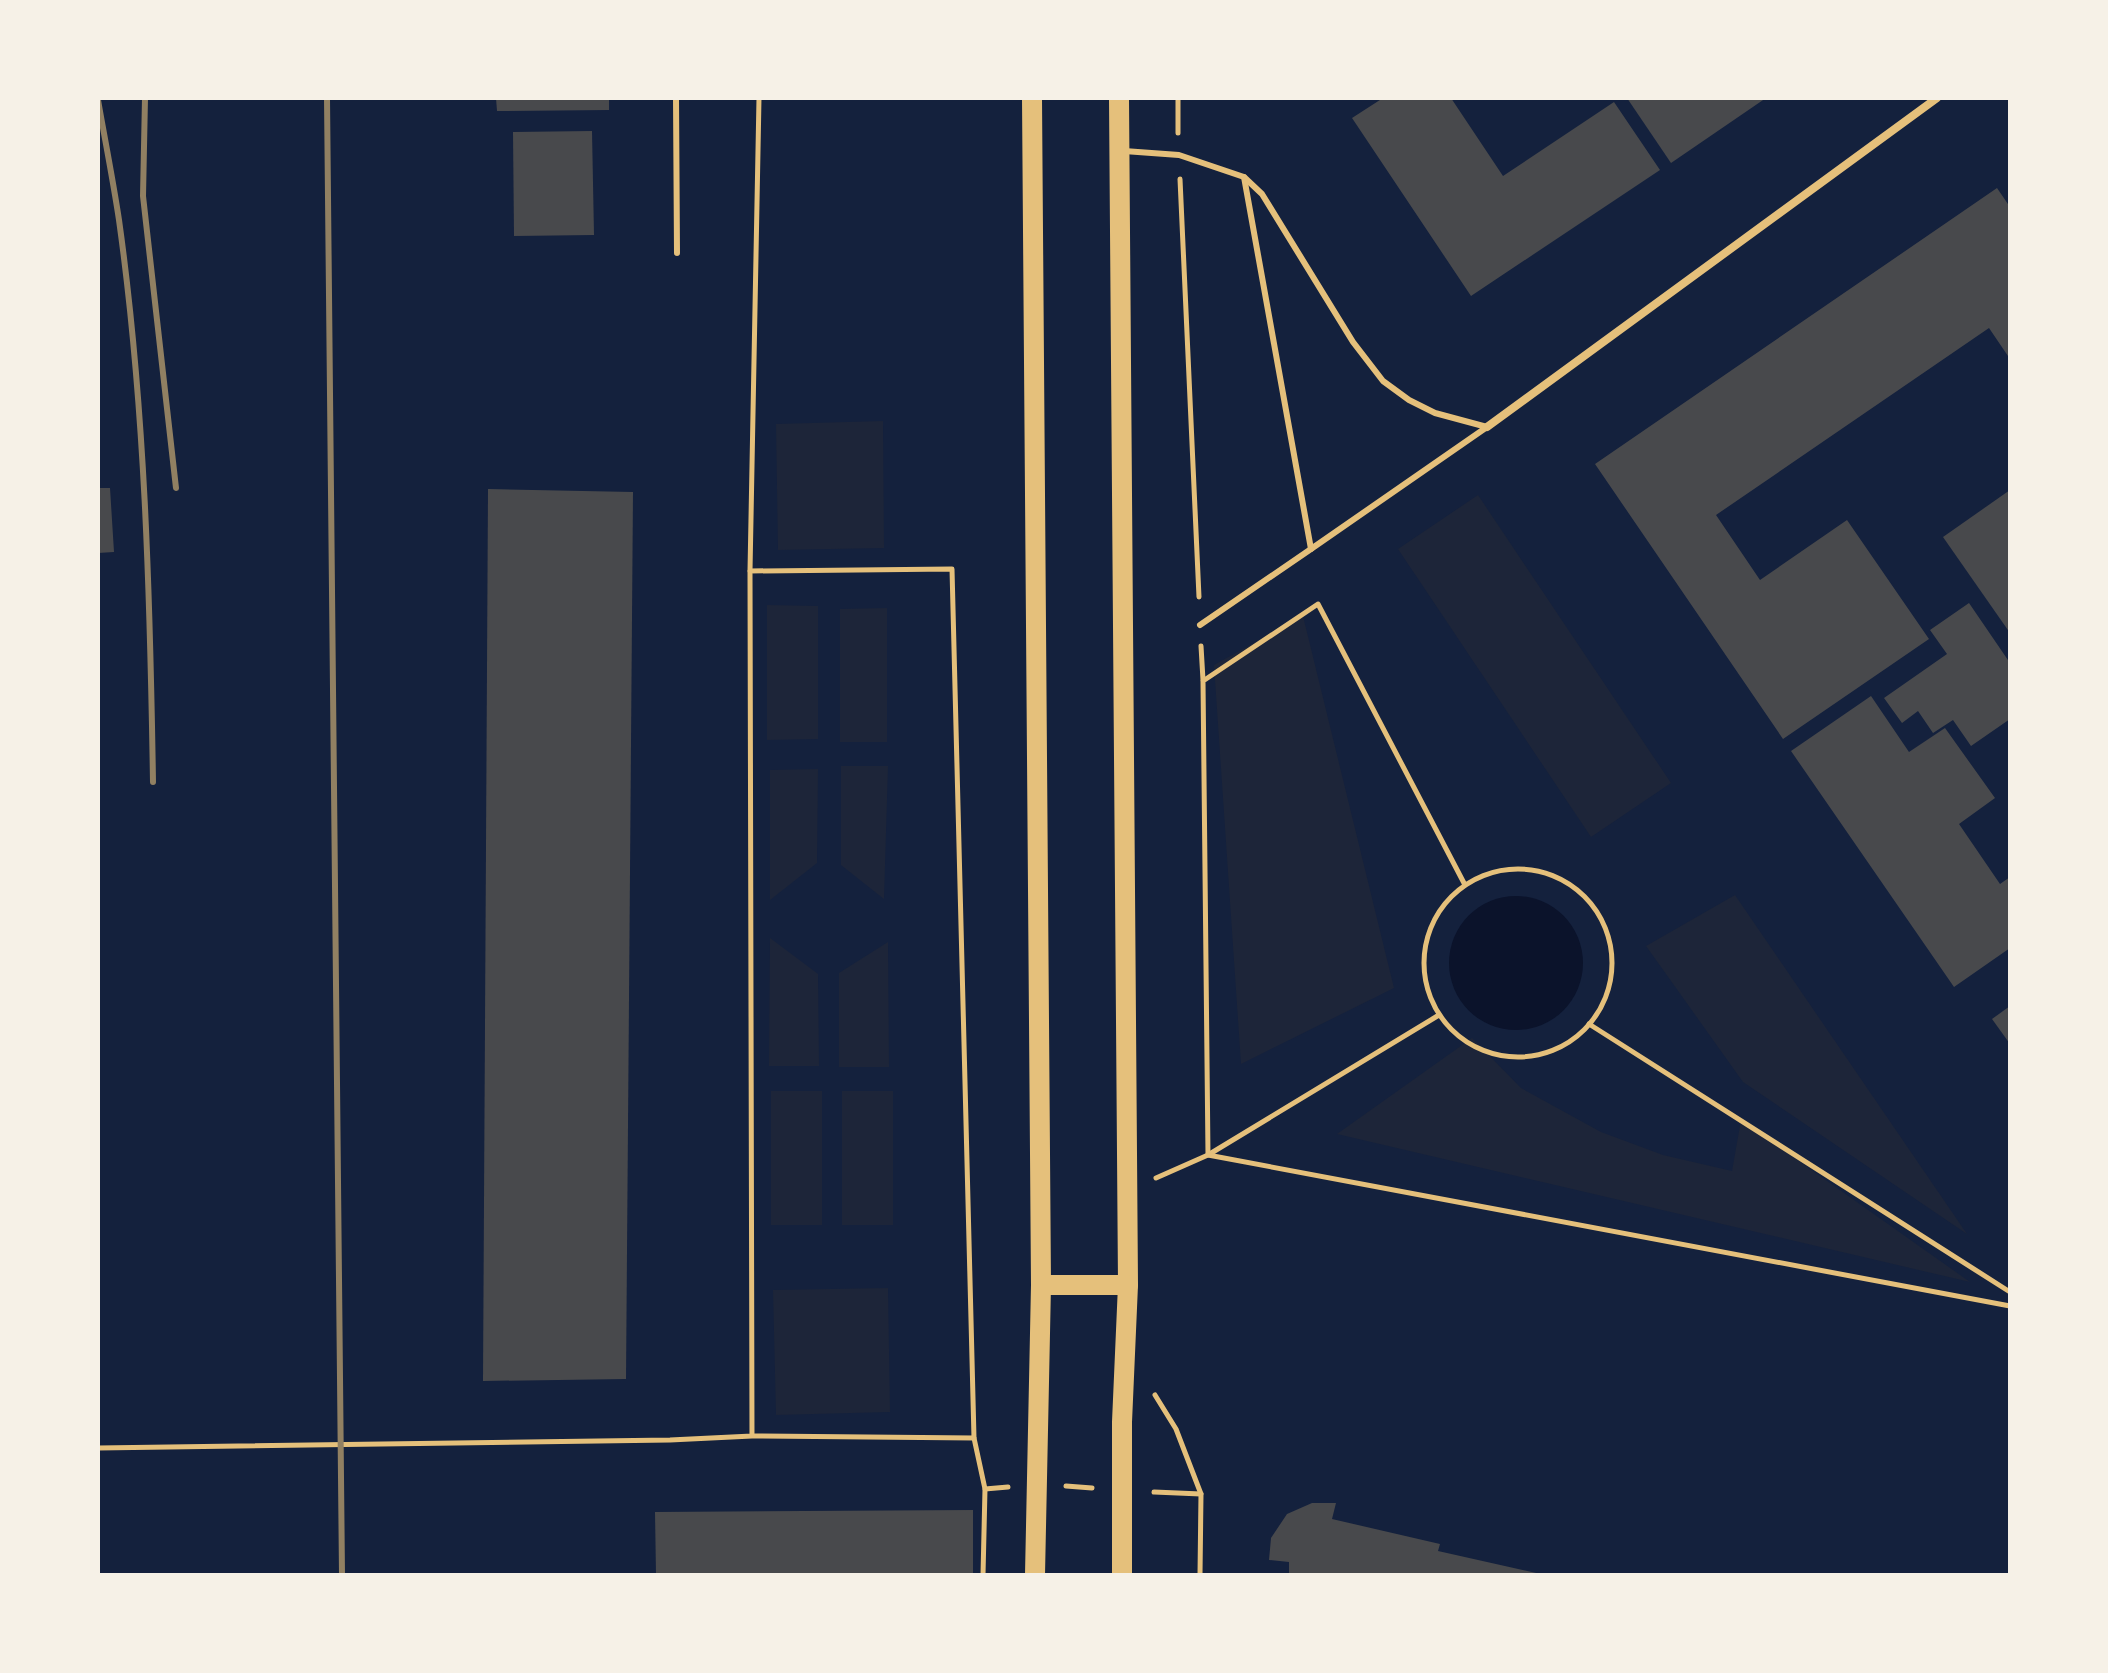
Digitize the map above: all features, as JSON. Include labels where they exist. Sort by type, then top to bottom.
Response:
[{"type":"main road","points":[[1032,98],[1041,1285],[1035,1575]]},
{"type":"main road","points":[[1119,98],[1128,1285],[1122,1422],[1122,1575]]},
{"type":"main road","points":[[1041,1285],[1128,1285]]},
{"type":"street","points":[[1487,427],[1937,98]]},
{"type":"lane","points":[[676,98],[677,253]]},
{"type":"lane","points":[[1120,151],[1179,155],[1244,177],[1262,194],[1353,342],[1383,381],[1409,400],[1435,413],[1487,427]]},
{"type":"lane","points":[[1244,177],[1311,549]]},
{"type":"lane","points":[[1200,625],[1487,427]]},
{"type":"path","points":[[752,1436],[750,571],[759,98]]},
{"type":"path","points":[[1178,98],[1203,681],[1208,1155]]},
{"type":"path","points":[[98,1448],[670,1440],[752,1436],[974,1438],[952,569],[750,571]]},
{"type":"path","points":[[1203,681],[1318,604],[1465,885]]},
{"type":"path","points":[[1522,868],[1551,875],[1578,889],[1597,912],[1610,939],[1612,970],[1605,999],[1589,1024],[1567,1043],[1541,1054],[1512,1057],[1483,1051],[1459,1036],[1439,1015],[1427,989],[1424,959],[1430,931],[1443,905],[1465,885],[1492,872],[1522,868]]},
{"type":"path","points":[[1153,1179],[1208,1155],[1439,1015]]},
{"type":"path","points":[[1589,1024],[2010,1292]]},
{"type":"path","points":[[1208,1155],[2010,1306]]},
{"type":"path","points":[[1153,1390],[1176,1429],[1201,1494],[1200,1575]]},
{"type":"path","points":[[983,1575],[985,1489]]},
{"type":"shaded area","points":[[883,421],[884,548],[778,550],[776,424]]},
{"type":"shaded area","points":[[1478,495],[1671,783],[1591,837],[1398,549]]},
{"type":"shaded area","points":[[767,605],[818,606],[818,739],[767,740]]},
{"type":"shaded area","points":[[887,608],[887,742],[840,742],[840,609]]},
{"type":"shaded area","points":[[1303,616],[1394,988],[1241,1064],[1214,665]]},
{"type":"shaded area","points":[[841,766],[888,766],[884,899],[841,865]]},
{"type":"shaded area","points":[[818,769],[817,863],[770,900],[770,770]]},
{"type":"shaded area","points":[[1735,895],[1967,1234],[1743,1082],[1646,946]]},
{"type":"shaded area","points":[[1516,896],[1542,901],[1563,916],[1578,937],[1583,963],[1578,989],[1563,1010],[1542,1025],[1516,1030],[1490,1025],[1469,1010],[1454,989],[1449,963],[1454,937],[1469,916],[1490,901]]},
{"type":"shaded area","points":[[770,938],[818,974],[819,1066],[769,1066]]},
{"type":"shaded area","points":[[888,942],[889,1067],[839,1067],[839,973]]},
{"type":"shaded area","points":[[1472,1038],[1521,1088],[1601,1132],[1663,1155],[1732,1171],[1741,1120],[1970,1282],[1337,1134]]},
{"type":"shaded area","points":[[771,1091],[822,1091],[822,1225],[771,1225]]},
{"type":"shaded area","points":[[842,1091],[893,1091],[893,1225],[842,1225]]},
{"type":"shaded area","points":[[888,1288],[890,1412],[776,1415],[773,1290]]},
{"type":"building","points":[[496,98],[609,98],[609,110],[497,111]]},
{"type":"building","points":[[1383,98],[1451,98],[1503,176],[1614,102],[1660,170],[1471,296],[1352,118]]},
{"type":"building","points":[[1627,98],[1766,98],[1671,163]]},
{"type":"building","points":[[592,131],[594,235],[514,236],[513,132]]},
{"type":"building","points":[[1997,188],[2010,207],[2010,359],[1989,328],[1716,515],[1760,580],[1847,520],[1929,639],[1783,739],[1595,464]]},
{"type":"building","points":[[98,488],[110,488],[114,552],[98,553]]},
{"type":"building","points":[[488,489],[633,492],[626,1379],[483,1381]]},
{"type":"building","points":[[2010,490],[2010,633],[1943,537]]},
{"type":"building","points":[[1969,603],[2010,663],[2010,719],[1971,746],[1953,720],[1933,733],[1918,711],[1902,723],[1884,698],[1947,654],[1930,630]]},
{"type":"building","points":[[1871,696],[1909,752],[1945,728],[1995,798],[1959,824],[2000,884],[2010,877],[2010,948],[1954,987],[1791,751]]},
{"type":"building","points":[[2010,1006],[2010,1044],[1992,1019]]},
{"type":"building","points":[[1312,1503],[1336,1503],[1332,1519],[1440,1544],[1438,1551],[1545,1575],[1289,1575],[1289,1562],[1269,1560],[1271,1538],[1287,1514]]},
{"type":"building","points":[[973,1510],[973,1573],[656,1575],[655,1512]]},
{"type":"railway","points":[[145,98],[143,196],[176,488]]},
{"type":"railway","points":[[327,98],[342,1575]]},
{"type":"railway","points":[[98,100],[119,220],[135,360],[148,571],[153,782]]}]
